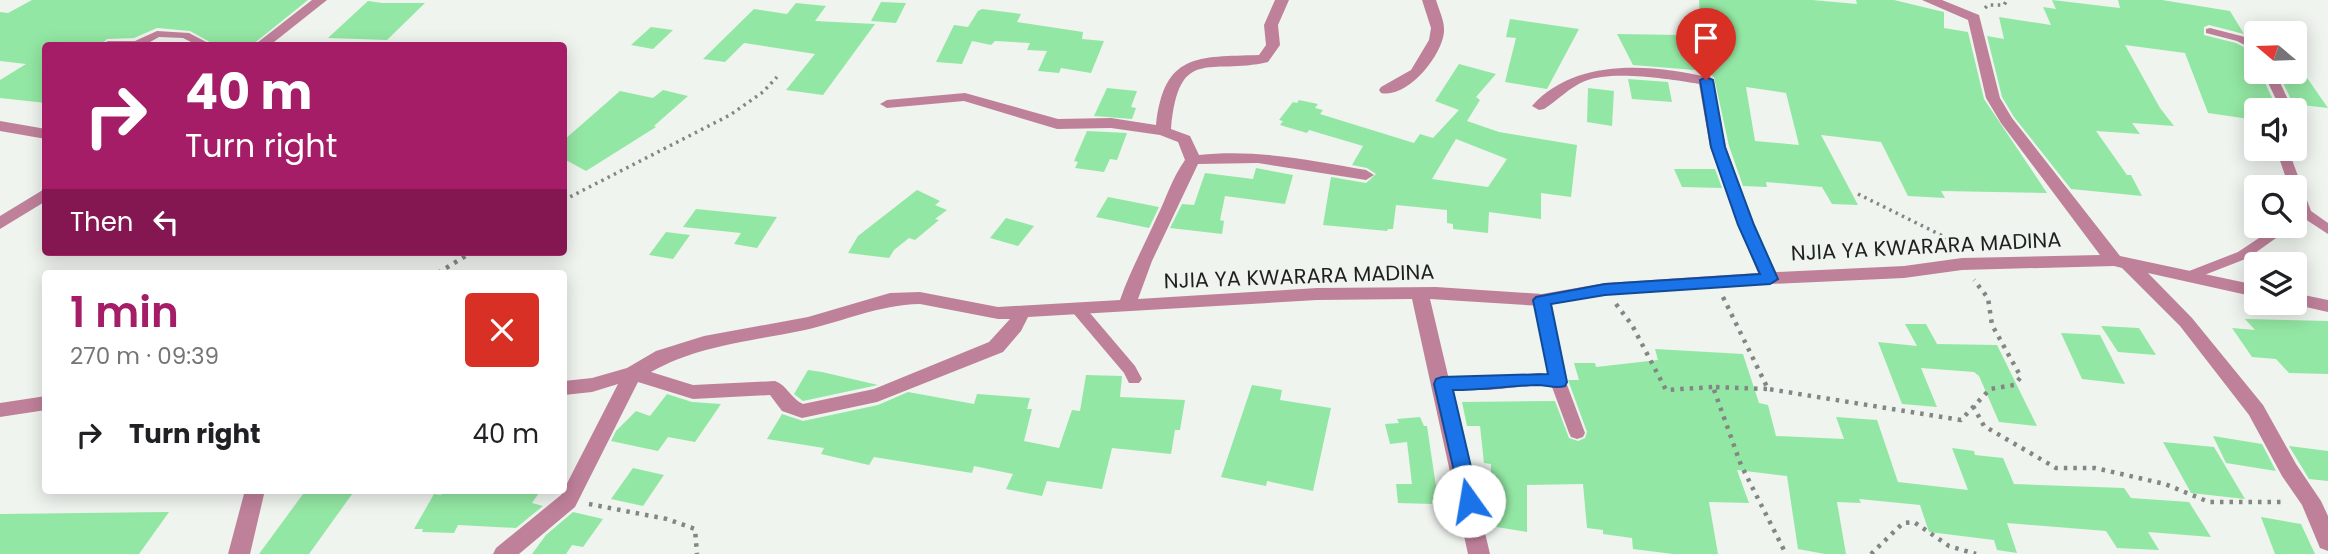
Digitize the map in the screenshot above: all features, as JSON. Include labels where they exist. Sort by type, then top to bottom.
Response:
[{"type":"street","points":[[265,42],[320,0]]},
{"type":"street","points":[[1163,131],[1166,94],[1179,72],[1196,64],[1263,59],[1273,46],[1271,25],[1282,0]]},
{"type":"street","points":[[1386,90],[1417,73],[1436,40],[1438,29],[1429,0]]},
{"type":"street","points":[[1929,0],[1974,18],[1993,98],[2006,120],[2048,172],[2097,241],[2186,322],[2256,410],[2289,470],[2311,501],[2328,542]]},
{"type":"street","points":[[1539,106],[1579,79],[1592,74],[1706,80],[1718,147],[1746,225],[1770,279]]},
{"type":"street","points":[[887,104],[965,97],[1057,124],[1111,123],[1163,131],[1185,139],[1193,160]]},
{"type":"street","points":[[0,126],[42,133]]},
{"type":"street","points":[[1127,306],[1143,261],[1164,221],[1185,171],[1193,160],[1213,157],[1246,158],[1366,175]]},
{"type":"street","points":[[0,224],[42,196]]},
{"type":"street","name":"NJIA YA KWARARA MADINA","points":[[567,388],[592,385],[634,373],[663,356],[704,344],[808,323],[890,299],[920,298],[998,313],[1317,294],[1420,294],[1542,300],[1605,289],[1904,272],[1962,264],[2120,261],[2244,288]]},
{"type":"street","points":[[1420,294],[1479,554]]},
{"type":"street","points":[[2307,302],[2328,306]]},
{"type":"street","points":[[504,554],[568,500],[634,373],[693,391],[775,387],[789,406],[802,411],[877,395],[996,347],[1015,326],[1022,312]]},
{"type":"street","points":[[0,410],[42,403]]},
{"type":"street","points":[[239,554],[254,494]]},
{"type":"lane","points":[[2210,31],[2244,41]]},
{"type":"lane","points":[[141,42],[156,34],[185,35],[200,42]]},
{"type":"lane","points":[[2307,220],[2328,230]]},
{"type":"lane","points":[[2189,276],[2243,255],[2268,238]]},
{"type":"lane","points":[[1542,300],[1558,382],[1577,433]]},
{"type":"lane","points":[[1079,310],[1130,370],[1134,379]]},
{"type":"lane","points":[[1442,384],[1489,384],[1540,379],[1558,382]]},
{"type":"path","points":[[1974,18],[1989,5],[2004,5],[2007,0]]},
{"type":"path","points":[[567,198],[730,116],[763,92],[777,77]]},
{"type":"path","points":[[1858,194],[1936,231],[1994,263]]},
{"type":"path","points":[[443,270],[466,256]]},
{"type":"path","points":[[1605,289],[1632,325],[1666,390],[1713,387],[1768,389],[1961,420],[1990,389],[2014,385],[2021,377],[1992,325],[1987,298],[1962,264]]},
{"type":"path","points":[[1703,282],[1723,296],[1734,314],[1755,370],[1768,389]]},
{"type":"path","points":[[1713,387],[1741,465],[1786,554]]},
{"type":"path","points":[[1973,406],[1983,426],[2056,468],[2107,471],[2165,484],[2209,502],[2311,501]]},
{"type":"path","points":[[568,500],[667,519],[695,529],[696,554]]},
{"type":"path","points":[[1871,554],[1903,523],[1914,522],[1950,546],[1976,554]]},
{"type":"building","points":[[32,0],[308,0],[256,42],[210,42],[190,31],[157,28],[134,38],[107,39],[104,42],[42,42],[42,103],[0,98],[0,80],[26,64],[0,61],[0,12],[8,13]]},
{"type":"building","points":[[1699,0],[1812,0],[1857,4],[1856,0],[1894,0],[1944,12],[1944,28],[1968,32],[1984,99],[2047,193],[1941,191],[1945,198],[1908,196],[1881,142],[1821,135],[1858,205],[1832,204],[1822,187],[1766,182],[1767,187],[1743,186],[1729,146],[1714,77],[1707,71],[1633,65],[1617,34],[1681,35],[1685,16],[1700,18]],"holes":[[[1746,87],[1786,93],[1799,145],[1755,141]]]},
{"type":"building","points":[[2052,0],[2120,8],[2118,0],[2162,0],[2230,11],[2244,34],[2209,25],[2204,27],[2204,35],[2244,47],[2244,84],[2266,84],[2272,98],[2244,98],[2244,118],[2208,113],[2185,53],[2125,45],[2160,108],[2174,126],[2132,123],[2140,134],[2096,131],[2127,175],[2131,175],[2142,196],[2071,189],[2014,117],[2002,97],[1987,36],[2004,39],[1999,17],[2051,25],[2043,7],[2056,9]]},
{"type":"building","points":[[368,1],[425,3],[387,40],[328,38]]},
{"type":"building","points":[[881,2],[906,3],[896,23],[871,21]]},
{"type":"building","points":[[796,3],[826,6],[815,21],[875,24],[823,95],[786,90],[815,54],[744,43],[725,62],[703,59],[754,9],[787,14]]},
{"type":"building","points":[[982,9],[1021,14],[1017,22],[1083,32],[1082,39],[1104,41],[1091,73],[1061,68],[1059,73],[1038,71],[1047,51],[1027,50],[1030,43],[995,41],[991,45],[972,41],[962,64],[936,62],[954,25],[968,27]]},
{"type":"building","points":[[1510,19],[1579,29],[1547,89],[1505,82],[1516,38],[1506,37]]},
{"type":"building","points":[[651,27],[673,30],[653,49],[631,45]]},
{"type":"building","points":[[1459,64],[1496,74],[1476,97],[1480,100],[1467,121],[1499,132],[1577,145],[1571,197],[1541,193],[1541,219],[1489,212],[1488,233],[1453,229],[1453,224],[1447,223],[1447,210],[1396,205],[1393,229],[1387,231],[1323,225],[1331,177],[1366,183],[1376,174],[1367,168],[1352,165],[1363,146],[1309,130],[1307,133],[1280,125],[1283,121],[1279,120],[1293,102],[1297,103],[1299,100],[1318,104],[1315,108],[1323,110],[1320,114],[1414,143],[1420,134],[1433,138],[1459,110],[1435,101]],"holes":[[[1456,139],[1507,159],[1488,187],[1432,179]]]},
{"type":"building","points":[[2307,78],[2328,108],[2307,106],[2307,98],[2290,98],[2284,84],[2307,84]]},
{"type":"building","points":[[1628,79],[1668,82],[1672,102],[1632,99]]},
{"type":"building","points":[[1107,88],[1137,91],[1131,107],[1136,108],[1132,119],[1094,116]]},
{"type":"building","points":[[1588,88],[1614,91],[1612,126],[1587,122]]},
{"type":"building","points":[[663,90],[688,96],[654,126],[656,127],[586,171],[567,161],[567,137],[620,91],[653,98]]},
{"type":"building","points":[[1087,131],[1127,133],[1117,160],[1110,159],[1104,172],[1075,168],[1078,162],[1074,161]]},
{"type":"building","points":[[1256,168],[1293,175],[1285,204],[1225,196],[1220,220],[1224,221],[1222,234],[1170,228],[1182,204],[1194,205],[1205,173],[1253,179]]},
{"type":"building","points":[[1674,169],[1715,169],[1722,188],[1682,187]]},
{"type":"building","points":[[917,190],[940,201],[935,205],[947,210],[935,219],[939,220],[915,240],[909,238],[894,250],[889,258],[848,253],[858,236]]},
{"type":"building","points":[[1108,197],[1159,207],[1149,228],[1096,217]]},
{"type":"building","points":[[696,209],[777,217],[757,248],[734,244],[741,233],[683,227]]},
{"type":"building","points":[[1006,218],[1034,226],[1018,246],[990,238]]},
{"type":"building","points":[[666,232],[690,235],[673,259],[649,255]]},
{"type":"building","points":[[2245,319],[2328,321],[2328,374],[2289,373],[2276,359],[2252,357],[2232,328],[2255,330]]},
{"type":"building","points":[[1905,324],[1926,324],[1937,344],[1997,345],[2037,426],[1999,422],[1979,376],[1974,372],[1921,368],[1937,407],[1902,404],[1878,342],[1917,346]]},
{"type":"building","points":[[2101,326],[2139,328],[2156,355],[2118,352]]},
{"type":"building","points":[[2061,333],[2100,335],[2125,384],[2082,379]]},
{"type":"building","points":[[1655,349],[1743,354],[1759,403],[1768,405],[1776,436],[1844,439],[1836,417],[1877,420],[1898,482],[1968,490],[1952,448],[1974,451],[1975,455],[2003,458],[2014,484],[2124,488],[2131,498],[2189,502],[2211,537],[2148,532],[2159,550],[2117,548],[2106,531],[2007,523],[2017,553],[1997,550],[1994,540],[1929,532],[1920,505],[1859,499],[1861,503],[1837,502],[1846,554],[1825,554],[1798,549],[1787,476],[1737,470],[1749,503],[1709,502],[1718,554],[1673,554],[1633,549],[1632,538],[1603,534],[1603,530],[1587,528],[1583,484],[1527,485],[1527,532],[1490,526],[1491,464],[1484,463],[1480,426],[1467,426],[1462,402],[1555,401],[1569,438],[1578,441],[1585,438],[1587,432],[1568,380],[1579,380],[1574,363],[1595,363],[1596,367],[1658,360]]},
{"type":"building","points":[[808,370],[878,385],[803,401],[794,394]]},
{"type":"building","points":[[1086,375],[1122,376],[1120,397],[1185,400],[1180,430],[1175,430],[1171,454],[1112,448],[1102,489],[1047,481],[1042,496],[1006,489],[1013,474],[974,466],[972,473],[874,457],[869,465],[821,454],[824,448],[767,439],[782,414],[803,421],[878,405],[908,392],[974,404],[977,394],[1030,398],[1027,409],[1032,409],[1024,441],[1059,448],[1072,410],[1080,411]]},
{"type":"building","points":[[1252,385],[1282,390],[1280,400],[1331,408],[1313,491],[1267,481],[1266,486],[1221,477]]},
{"type":"building","points":[[667,394],[692,402],[721,404],[695,442],[668,437],[658,451],[611,441],[616,431],[636,411],[650,416]]},
{"type":"building","points":[[1420,417],[1424,426],[1427,426],[1438,500],[1432,500],[1432,504],[1398,503],[1396,484],[1412,484],[1407,442],[1390,444],[1385,424],[1399,423],[1397,419]]},
{"type":"building","points":[[2213,436],[2262,444],[2276,471],[2226,463]]},
{"type":"building","points":[[2163,442],[2214,447],[2245,499],[2191,493]]},
{"type":"building","points":[[2289,446],[2328,451],[2328,481],[2309,479]]},
{"type":"building","points":[[633,468],[664,475],[643,506],[611,499]]},
{"type":"building","points":[[303,494],[352,494],[309,554],[259,554]]},
{"type":"building","points":[[434,494],[538,494],[532,503],[543,506],[516,528],[458,525],[454,533],[422,532],[423,529],[414,529]]},
{"type":"building","points":[[169,512],[139,554],[0,554],[0,514]]},
{"type":"building","points":[[573,512],[603,519],[583,547],[572,545],[566,554],[532,554],[546,535]]},
{"type":"building","points":[[2261,517],[2301,524],[2315,554],[2275,554]]},
{"type":"route","points":[[1469,501],[1442,384],[1489,384],[1540,379],[1558,382],[1542,300],[1605,289],[1683,282],[1770,279],[1746,225],[1718,147],[1706,80]]}]
